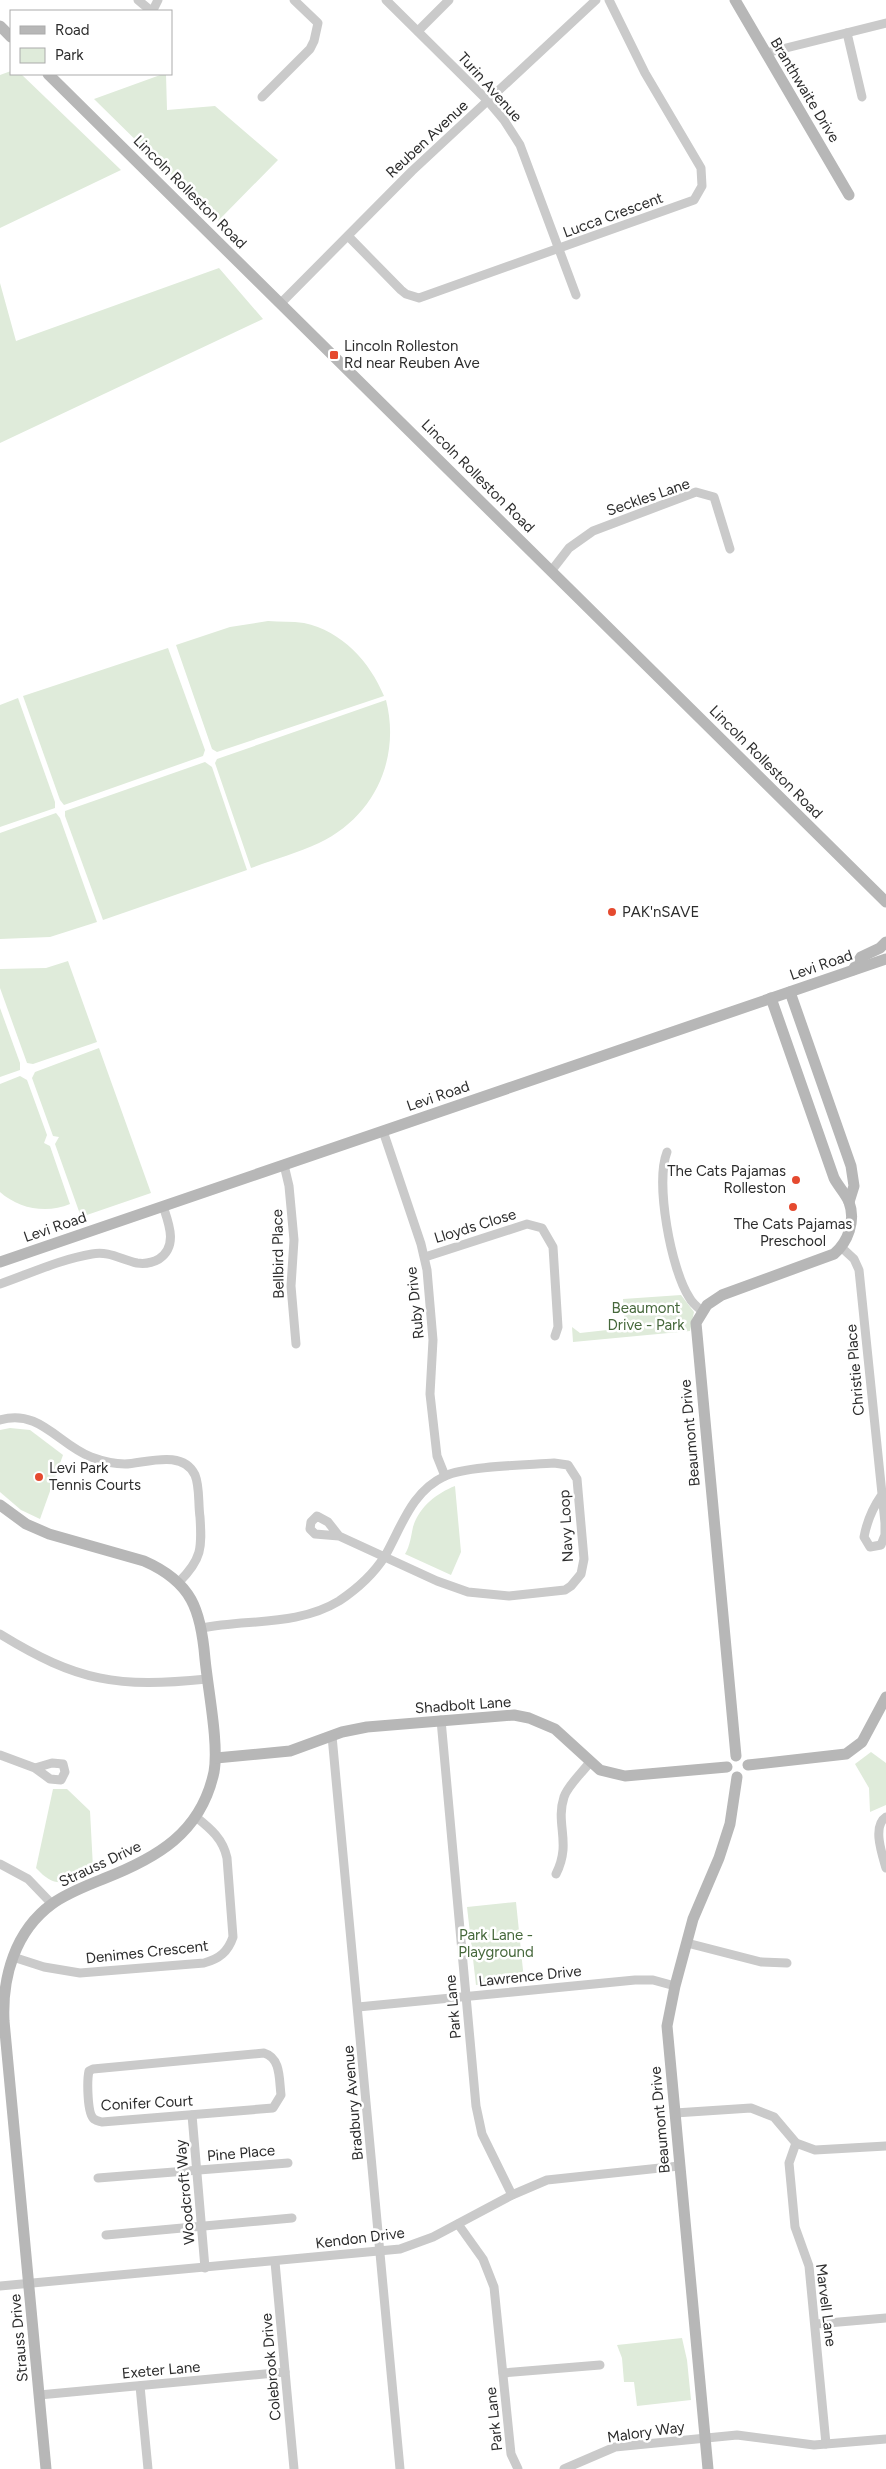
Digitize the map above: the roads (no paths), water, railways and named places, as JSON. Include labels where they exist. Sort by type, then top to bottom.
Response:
[{"type":"street","points":[[138,0],[150,10],[153,10],[158,0]]},
{"type":"street","points":[[262,97],[310,49],[314,41],[318,23],[294,0]]},
{"type":"street","name":"Turin Avenue","points":[[386,0],[488,101],[504,120],[520,145],[576,295]]},
{"type":"street","points":[[418,31],[449,0]]},
{"type":"street","name":"Reuben Avenue","points":[[281,303],[412,171],[596,0]]},
{"type":"street","name":"Lucca Crescent","points":[[348,236],[401,290],[406,294],[419,298],[686,204],[699,194],[702,186],[701,168],[645,73],[609,0]]},
{"type":"street","name":"Branthwaite Drive","points":[[735,0],[849,195]]},
{"type":"street","points":[[766,53],[886,23]]},
{"type":"street","points":[[0,26],[10,36]]},
{"type":"street","points":[[847,33],[862,97]]},
{"type":"street","name":"Lincoln Rolleston Road","points":[[49,75],[886,902]]},
{"type":"street","name":"Seckles Lane","points":[[552,570],[569,548],[593,531],[696,492],[714,497],[730,549]]},
{"type":"street","points":[[853,970],[861,957],[880,948],[886,942]]},
{"type":"street","name":"Levi Road","points":[[0,1262],[886,959]]},
{"type":"street","points":[[667,1152],[662,1171],[669,1240],[685,1290],[689,1298],[702,1311],[722,1295],[827,1258],[841,1247],[851,1225],[849,1202],[854,1186],[853,1178],[790,992]]},
{"type":"street","points":[[771,998],[834,1178],[849,1202]]},
{"type":"street","points":[[809,1107],[828,1101]]},
{"type":"street","name":"Ruby Drive","points":[[383,1131],[425,1257],[434,1340],[430,1394],[437,1456],[445,1476]]},
{"type":"street","name":"Bellbird Place","points":[[284,1165],[289,1186],[294,1240],[291,1286],[296,1344]]},
{"type":"street","points":[[0,1284],[92,1254],[110,1254],[138,1263],[157,1260],[166,1252],[170,1241],[170,1228],[163,1206]]},
{"type":"street","name":"Lloyds Close","points":[[425,1257],[527,1224],[542,1228],[553,1247],[558,1327],[555,1336]]},
{"type":"street","name":"Christie Place","points":[[841,1247],[854,1259],[859,1270],[885,1535],[881,1545],[870,1547],[864,1537],[865,1528],[872,1510],[881,1496]]},
{"type":"street","name":"Beaumont Drive","points":[[702,1311],[696,1331],[736,1756]]},
{"type":"street","points":[[0,1420],[17,1417],[34,1420],[77,1450],[101,1461],[125,1464],[170,1459],[180,1461],[189,1467],[196,1481],[201,1547],[196,1564],[179,1582]]},
{"type":"street","name":"Navy Loop","points":[[202,1628],[298,1617],[327,1607],[360,1585],[384,1557],[415,1499],[445,1476],[461,1471],[545,1464],[568,1465],[577,1479],[584,1558],[581,1574],[571,1586],[558,1592],[509,1596],[483,1595],[453,1588],[384,1557]]},
{"type":"street","name":"Strauss Drive","points":[[0,1506],[36,1530],[144,1561],[158,1567],[179,1582],[194,1602],[202,1628],[216,1758],[210,1785],[196,1817],[173,1842],[150,1858],[81,1888],[52,1904],[30,1926],[13,1957],[5,1983],[3,2008],[46,2469]]},
{"type":"street","points":[[339,1536],[384,1557]]},
{"type":"street","points":[[0,1634],[63,1668],[104,1680],[151,1684],[207,1679]]},
{"type":"street","points":[[748,1765],[846,1754],[862,1742],[886,1697]]},
{"type":"street","name":"Shadbolt Lane","points":[[216,1758],[289,1751],[332,1736],[367,1727],[497,1715],[529,1718],[555,1730],[600,1770],[625,1776],[727,1767]]},
{"type":"street","name":"Park Lane","points":[[441,1720],[479,2121],[487,2145],[512,2195]]},
{"type":"street","name":"Bradbury Avenue","points":[[332,1736],[400,2469]]},
{"type":"street","points":[[0,1755],[34,1768]]},
{"type":"street","points":[[736,1756],[742,1757],[748,1765],[745,1774],[737,1777],[730,1774],[727,1767],[730,1759],[736,1756]]},
{"type":"street","points":[[556,1874],[565,1850],[561,1809],[564,1795],[590,1762]]},
{"type":"street","name":"Beaumont Drive","points":[[708,2469],[667,2026],[686,1942],[702,1895],[725,1842],[734,1807],[737,1777]]},
{"type":"street","name":"Denimes Crescent","points":[[13,1957],[44,1967],[80,1973],[204,1963],[219,1957],[230,1945],[233,1937],[227,1858],[225,1849],[216,1834],[196,1817]]},
{"type":"street","points":[[886,1817],[881,1821],[878,1831],[886,1868]]},
{"type":"street","points":[[0,1864],[28,1879],[52,1904]]},
{"type":"street","points":[[686,1942],[761,1962],[786,1963]]},
{"type":"street","name":"Lawrence Drive","points":[[358,2007],[644,1979],[675,1986]]},
{"type":"street","name":"Conifer Court","points":[[264,2053],[271,2055],[276,2061],[281,2095],[272,2108],[192,2114],[102,2122],[94,2119],[90,2114],[87,2078],[89,2071],[93,2069],[264,2053]]},
{"type":"street","points":[[675,2113],[752,2108],[774,2117],[796,2143],[822,2151],[886,2146]]},
{"type":"street","name":"Woodcroft Way","points":[[192,2114],[205,2268]]},
{"type":"street","name":"Marvell Lane","points":[[796,2143],[789,2163],[795,2227],[809,2266],[826,2444]]},
{"type":"street","name":"Pine Place","points":[[98,2178],[288,2162]]},
{"type":"street","name":"Kendon Drive","points":[[0,2286],[29,2285],[275,2262],[413,2246],[536,2184],[556,2178],[679,2166]]},
{"type":"street","points":[[106,2235],[292,2218]]},
{"type":"street","name":"Park Lane","points":[[458,2224],[482,2259],[494,2287],[511,2454],[518,2469]]},
{"type":"street","name":"Colebrook Drive","points":[[275,2262],[294,2469]]},
{"type":"street","points":[[816,2324],[886,2318]]},
{"type":"street","points":[[503,2373],[600,2365]]},
{"type":"street","name":"Exeter Lane","points":[[39,2395],[285,2372]]},
{"type":"street","points":[[140,2386],[148,2469]]},
{"type":"street","name":"Malory Way","points":[[564,2469],[615,2447],[706,2438],[749,2435],[803,2445],[886,2439]]},
{"type":"place","name":"Lincoln Rolleston Rd near Reuben Ave","points":[[334,355]]},
{"type":"place","name":"PAK'nSAVE","points":[[612,912]]},
{"type":"place","name":"The Cats Pajamas Rolleston","points":[[796,1180]]},
{"type":"place","name":"The Cats Pajamas Preschool","points":[[793,1207]]},
{"type":"place","name":"Levi Park Tennis Courts","points":[[39,1477]]},
{"type":"park label","name":"Beaumont Drive - Park","points":[[646,1316]]},
{"type":"park label","name":"Park Lane - Playground","points":[[496,1944]]}]
